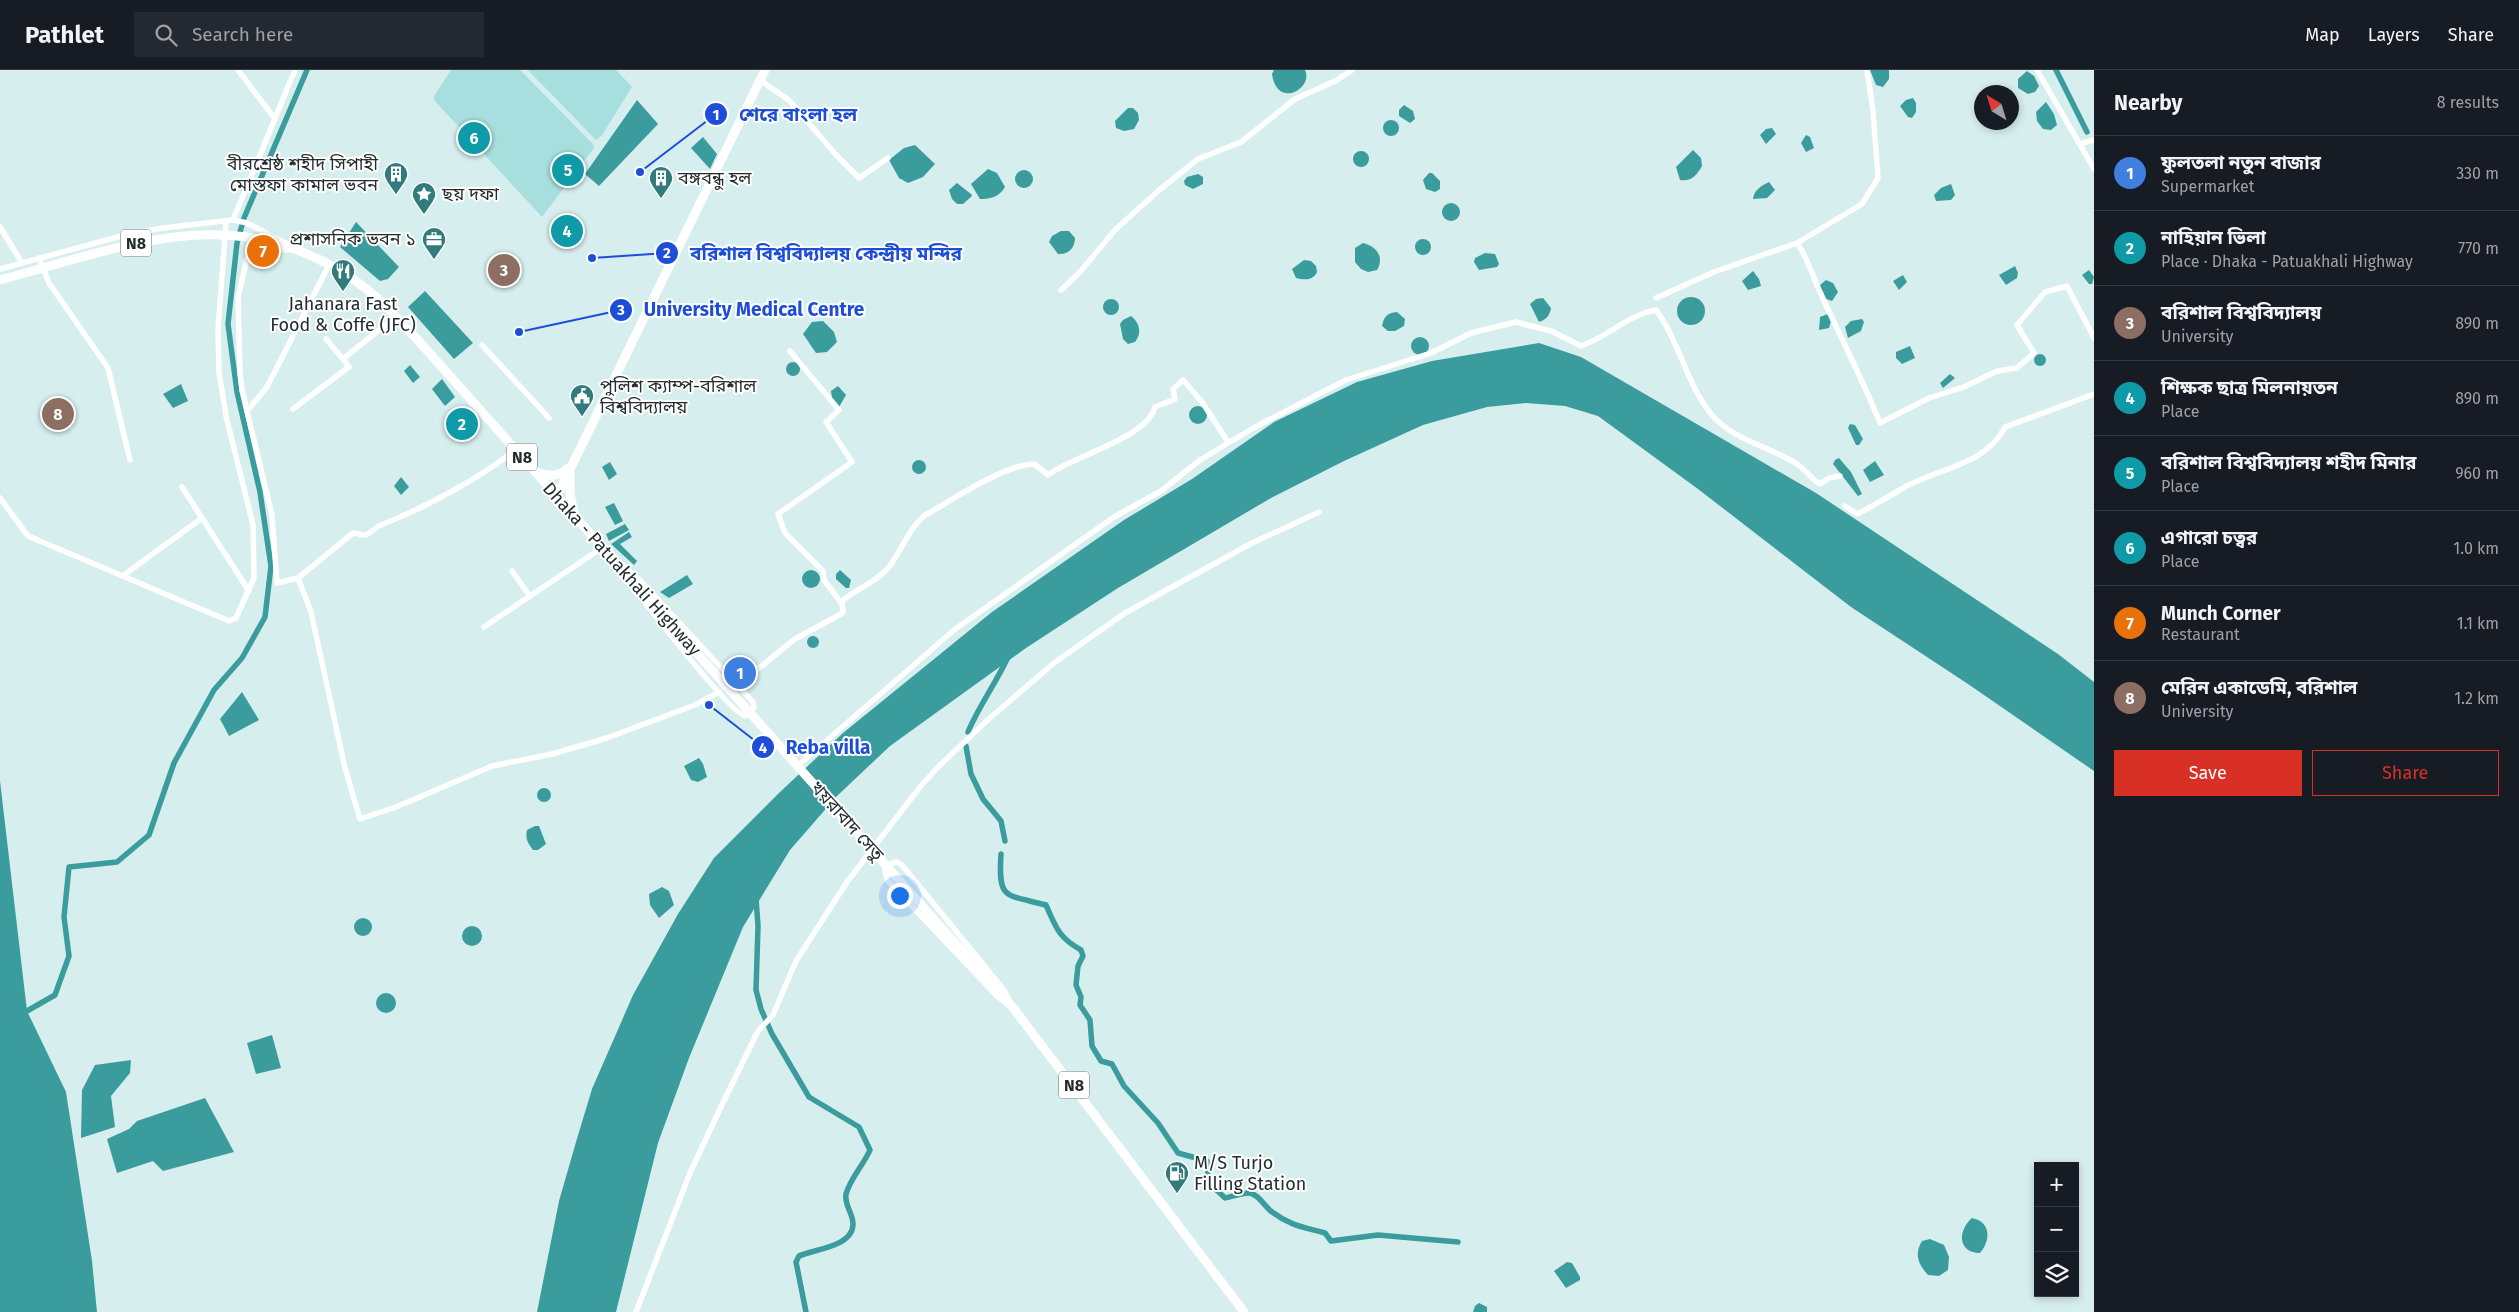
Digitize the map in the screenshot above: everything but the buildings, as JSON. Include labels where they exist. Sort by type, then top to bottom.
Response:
[{"type":"highway","points":[[557,496],[765,70]]},
{"type":"highway","name":"Dhaka - Patuakhali Highway","points":[[0,280],[170,236],[191,234],[234,235],[276,243],[300,251],[329,265],[368,290],[395,316],[743,705]]},
{"type":"highway","points":[[536,472],[544,475],[559,474],[570,466]]},
{"type":"highway","points":[[570,466],[570,494],[574,515]]},
{"type":"highway","name":"খয়রাবাদ সেতু","points":[[743,705],[1014,1009]]},
{"type":"highway","name":"N8","points":[[1014,1009],[1244,1312]]},
{"type":"street","points":[[238,70],[276,119]]},
{"type":"street","points":[[0,498],[28,536],[229,621],[236,618],[254,578],[253,525],[226,416],[219,372],[218,329],[232,221],[295,70]]},
{"type":"street","points":[[1061,290],[1080,272],[1096,250],[1115,230],[1158,191],[1198,159],[1241,142],[1294,99],[1337,80],[1352,70]]},
{"type":"street","points":[[1656,298],[1714,272],[1797,243],[1862,204],[1878,178],[1873,111],[1867,70]]},
{"type":"street","points":[[2037,70],[2094,169]]},
{"type":"street","points":[[760,80],[790,101],[837,156],[859,178],[888,158]]},
{"type":"street","points":[[2080,144],[2094,140]]},
{"type":"street","points":[[0,269],[129,234],[163,228],[232,221],[247,223],[279,238],[300,251]]},
{"type":"street","points":[[0,227],[22,263]]},
{"type":"street","points":[[1797,243],[1805,254],[1819,291],[1859,372],[1880,423],[1929,398],[1964,387],[1997,371],[2017,368],[2034,353],[2017,325],[2045,292],[2067,286],[2094,338]]},
{"type":"street","points":[[300,251],[253,245],[247,249],[244,276],[238,296],[240,373],[247,411],[272,515],[277,583],[298,578],[320,558],[353,533],[364,535],[379,525],[419,508],[490,470],[515,450]]},
{"type":"street","points":[[39,258],[48,283],[108,368],[130,460]]},
{"type":"street","points":[[247,411],[267,387],[329,265]]},
{"type":"street","points":[[802,762],[954,630],[988,609],[1094,531],[1161,490],[1228,442],[1346,380],[1431,353],[1471,333],[1516,322],[1551,331],[1581,346],[1592,342],[1625,321],[1645,312],[1656,310],[1666,326],[1696,390],[1712,414],[1724,427],[1799,465],[1812,479],[1820,484],[1829,478],[1840,476]]},
{"type":"street","points":[[343,359],[395,316]]},
{"type":"street","points":[[293,408],[349,368],[326,339]]},
{"type":"street","points":[[482,344],[548,418]]},
{"type":"street","points":[[738,686],[795,638],[843,612],[842,604],[824,580],[823,571],[785,533],[778,514],[852,462],[826,422],[839,410],[790,351]]},
{"type":"street","points":[[842,604],[844,599],[874,580],[889,567],[915,524],[924,516],[993,477],[1027,464],[1034,464],[1048,475],[1061,466],[1102,449],[1150,419],[1155,407],[1175,399],[1173,389],[1183,380],[1202,402],[1228,442]]},
{"type":"street","points":[[1844,506],[1857,514],[1887,499],[1904,487],[1971,460],[1988,450],[1998,440],[2005,427],[2094,394]]},
{"type":"street","points":[[182,487],[249,591]]},
{"type":"street","points":[[636,1312],[690,1173],[758,1031],[773,1015],[796,961],[817,926],[867,854],[939,766],[991,717],[1054,663],[1125,613],[1252,543],[1319,512]]},
{"type":"street","points":[[124,575],[202,518]]},
{"type":"street","points":[[484,627],[603,547]]},
{"type":"street","points":[[610,555],[638,578],[753,702],[754,708],[745,716],[734,710],[631,585],[610,555]]},
{"type":"street","points":[[512,571],[530,596]]},
{"type":"street","points":[[298,578],[311,612],[345,768],[360,819],[396,807],[492,766],[552,754],[607,738],[695,705],[720,692]]},
{"type":"street","points":[[892,863],[902,865],[1004,990],[1014,1009],[997,996],[887,880],[885,869],[892,863]]},
{"type":"shaded area","points":[[451,70],[520,70],[593,144],[594,148],[542,217],[434,100],[434,96]]},
{"type":"shaded area","points":[[528,70],[616,70],[632,87],[602,135],[596,140]]},
{"type":"shaded area","points":[[1274,70],[1305,70],[1306,77],[1300,89],[1287,93],[1281,91],[1275,85],[1272,74]]},
{"type":"shaded area","points":[[1870,70],[1889,70],[1889,79],[1883,87],[1876,85]]},
{"type":"shaded area","points":[[2027,71],[2034,76],[2039,86],[2035,92],[2028,94],[2019,89],[2018,79]]},
{"type":"shaded area","points":[[1913,98],[1916,103],[1916,112],[1912,118],[1908,117],[1900,106],[1906,100]]},
{"type":"shaded area","points":[[637,100],[658,124],[599,186],[585,174]]},
{"type":"shaded area","points":[[2046,102],[2054,114],[2057,125],[2051,130],[2043,129],[2037,121],[2036,112]]},
{"type":"shaded area","points":[[1404,105],[1413,111],[1415,119],[1410,123],[1399,116],[1399,110]]},
{"type":"shaded area","points":[[1128,108],[1133,108],[1138,113],[1139,120],[1134,129],[1124,131],[1116,128],[1115,121]]},
{"type":"shaded area","points":[[1391,120],[1397,122],[1399,128],[1397,134],[1391,136],[1385,134],[1383,128],[1385,122]]},
{"type":"shaded area","points":[[1772,128],[1776,134],[1766,144],[1760,135],[1766,129]]},
{"type":"shaded area","points":[[1806,135],[1810,137],[1814,148],[1806,152],[1801,143]]},
{"type":"shaded area","points":[[703,137],[717,154],[710,169],[691,148]]},
{"type":"shaded area","points":[[915,145],[935,164],[923,177],[908,183],[899,178],[889,160],[904,148]]},
{"type":"shaded area","points":[[1693,150],[1701,158],[1702,166],[1693,177],[1687,180],[1680,180],[1676,167]]},
{"type":"shaded area","points":[[1358,151],[1364,151],[1369,156],[1367,165],[1358,167],[1353,162],[1353,156]]},
{"type":"shaded area","points":[[988,169],[997,173],[1005,187],[994,197],[980,199],[971,184]]},
{"type":"shaded area","points":[[1024,170],[1030,173],[1033,179],[1030,185],[1024,188],[1018,185],[1015,179],[1018,173]]},
{"type":"shaded area","points":[[1429,173],[1432,173],[1440,181],[1440,189],[1435,192],[1426,189],[1423,180]]},
{"type":"shaded area","points":[[1198,174],[1203,177],[1203,184],[1193,189],[1185,185],[1184,181],[1187,177]]},
{"type":"shaded area","points":[[1769,182],[1775,190],[1767,198],[1753,199],[1756,191]]},
{"type":"shaded area","points":[[957,183],[972,196],[963,204],[957,204],[952,199],[949,190]]},
{"type":"shaded area","points":[[1951,184],[1955,195],[1951,200],[1936,201],[1934,195],[1941,188]]},
{"type":"shaded area","points":[[1451,203],[1457,206],[1460,212],[1457,218],[1451,221],[1445,218],[1442,212],[1445,206]]},
{"type":"shaded area","points":[[356,222],[399,267],[388,279],[380,281],[340,247]]},
{"type":"shaded area","points":[[1061,231],[1069,231],[1075,238],[1075,242],[1068,252],[1058,254],[1049,242],[1052,236]]},
{"type":"shaded area","points":[[1423,239],[1429,241],[1431,247],[1429,253],[1423,255],[1417,253],[1415,247],[1417,241]]},
{"type":"shaded area","points":[[1363,243],[1368,244],[1378,253],[1380,261],[1377,270],[1368,272],[1361,269],[1355,262],[1355,248]]},
{"type":"shaded area","points":[[1485,253],[1495,254],[1499,264],[1497,267],[1479,270],[1474,262],[1475,258]]},
{"type":"shaded area","points":[[1304,260],[1311,261],[1316,266],[1317,272],[1311,278],[1296,278],[1292,269]]},
{"type":"shaded area","points":[[2015,266],[2018,273],[2017,278],[2006,285],[1999,275]]},
{"type":"shaded area","points":[[2089,270],[2094,277],[2092,284],[2089,284],[2082,275]]},
{"type":"shaded area","points":[[1753,271],[1759,279],[1761,286],[1748,290],[1742,281]]},
{"type":"shaded area","points":[[1903,275],[1907,282],[1899,290],[1893,281]]},
{"type":"shaded area","points":[[1826,280],[1833,283],[1838,292],[1832,301],[1824,298],[1819,286]]},
{"type":"shaded area","points":[[425,291],[473,343],[454,359],[408,307]]},
{"type":"shaded area","points":[[1691,297],[1701,301],[1705,311],[1701,321],[1691,325],[1681,321],[1677,311],[1681,301]]},
{"type":"shaded area","points":[[1543,298],[1551,308],[1547,317],[1539,322],[1530,304],[1536,299]]},
{"type":"shaded area","points":[[1111,299],[1119,307],[1111,315],[1103,307]]},
{"type":"shaded area","points":[[1397,312],[1405,319],[1404,326],[1395,331],[1388,331],[1382,326],[1384,320],[1388,314]]},
{"type":"shaded area","points":[[1828,314],[1831,321],[1829,328],[1819,330],[1820,317]]},
{"type":"shaded area","points":[[1131,316],[1139,328],[1139,335],[1135,342],[1128,344],[1123,339],[1120,324]]},
{"type":"shaded area","points":[[1862,319],[1864,322],[1861,331],[1848,338],[1845,327],[1851,321]]},
{"type":"shaded area","points":[[823,321],[834,332],[837,342],[827,352],[816,353],[803,334],[812,322]]},
{"type":"shaded area","points":[[1420,337],[1426,340],[1429,346],[1426,352],[1420,355],[1414,352],[1411,346],[1414,340]]},
{"type":"shaded area","points":[[1539,343],[1581,357],[1816,493],[2058,654],[2094,682],[2094,771],[1968,684],[1851,607],[1698,489],[1598,416],[1565,406],[1526,403],[1487,407],[1423,425],[1344,461],[1271,498],[1118,588],[1026,648],[890,746],[837,796],[790,850],[743,927],[689,1058],[658,1143],[616,1312],[537,1312],[559,1201],[592,1089],[633,995],[678,914],[714,858],[780,792],[843,733],[992,612],[1124,520],[1192,479],[1274,422],[1357,382],[1432,361]]},
{"type":"shaded area","points":[[1910,346],[1915,358],[1902,364],[1896,358],[1896,352]]},
{"type":"shaded area","points":[[2038,354],[2042,354],[2046,360],[2042,366],[2038,366],[2034,362],[2034,358]]},
{"type":"shaded area","points":[[793,362],[798,364],[800,369],[798,374],[793,376],[788,374],[786,369],[788,364]]},
{"type":"shaded area","points":[[410,365],[420,377],[413,383],[404,371]]},
{"type":"shaded area","points":[[1950,374],[1955,378],[1943,388],[1940,383]]},
{"type":"shaded area","points":[[442,379],[455,397],[445,406],[432,389]]},
{"type":"shaded area","points":[[181,384],[188,401],[173,408],[163,394]]},
{"type":"shaded area","points":[[838,386],[846,395],[839,407],[832,398],[831,391]]},
{"type":"shaded area","points":[[1194,406],[1202,406],[1207,411],[1205,422],[1194,424],[1189,419],[1189,411]]},
{"type":"shaded area","points":[[1850,424],[1855,425],[1863,439],[1859,445],[1856,445],[1848,428]]},
{"type":"shaded area","points":[[1839,458],[1851,472],[1862,494],[1858,496],[1833,464]]},
{"type":"shaded area","points":[[916,460],[922,460],[926,467],[922,474],[916,474],[912,470],[912,464]]},
{"type":"shaded area","points":[[1875,461],[1884,475],[1870,482],[1863,470]]},
{"type":"shaded area","points":[[610,462],[617,474],[609,480],[602,467]]},
{"type":"shaded area","points":[[401,477],[409,487],[401,495],[394,486]]},
{"type":"shaded area","points":[[614,503],[623,521],[615,525],[605,507]]},
{"type":"shaded area","points":[[625,524],[629,530],[609,541],[606,534]]},
{"type":"shaded area","points":[[629,532],[632,537],[620,544],[637,561],[634,565],[611,544]]},
{"type":"shaded area","points":[[811,570],[817,573],[820,579],[817,585],[811,588],[805,585],[802,579],[805,573]]},
{"type":"shaded area","points":[[840,570],[851,580],[849,588],[846,588],[836,579],[836,574]]},
{"type":"shaded area","points":[[687,575],[693,584],[669,598],[660,592]]},
{"type":"shaded area","points":[[811,636],[815,636],[819,642],[815,648],[811,648],[807,644],[807,640]]},
{"type":"shaded area","points":[[242,692],[259,720],[229,736],[220,719]]},
{"type":"shaded area","points":[[699,758],[707,777],[698,782],[691,780],[684,766]]},
{"type":"shaded area","points":[[0,781],[27,1011],[66,1092],[92,1261],[97,1312],[0,1312]]},
{"type":"shaded area","points":[[541,788],[547,788],[551,795],[547,802],[541,802],[537,798],[537,792]]},
{"type":"shaded area","points":[[539,826],[546,844],[538,850],[533,850],[528,843],[526,833],[527,830]]},
{"type":"shaded area","points":[[662,887],[669,891],[674,905],[659,918],[650,905],[649,894]]},
{"type":"shaded area","points":[[363,918],[369,921],[372,927],[369,933],[363,936],[357,933],[354,927],[357,921]]},
{"type":"shaded area","points":[[468,926],[476,926],[482,932],[482,940],[476,946],[468,946],[462,940],[462,932]]},
{"type":"shaded area","points":[[386,993],[393,996],[396,1003],[393,1010],[386,1013],[379,1010],[376,1003],[379,996]]},
{"type":"shaded area","points":[[272,1035],[281,1068],[256,1074],[247,1043]]},
{"type":"shaded area","points":[[131,1060],[130,1073],[111,1096],[115,1127],[81,1138],[82,1090],[95,1065]]},
{"type":"shaded area","points":[[205,1098],[234,1152],[163,1171],[153,1161],[117,1173],[107,1139],[129,1129],[137,1121]]},
{"type":"shaded area","points":[[1972,1218],[1983,1223],[1986,1227],[1986,1243],[1980,1253],[1967,1249],[1962,1240],[1964,1229]]},
{"type":"shaded area","points":[[1930,1239],[1944,1245],[1949,1257],[1948,1270],[1939,1276],[1928,1275],[1918,1259],[1918,1250],[1922,1241]]},
{"type":"shaded area","points":[[1567,1262],[1572,1263],[1580,1280],[1566,1288],[1554,1271]]},
{"type":"shaded area","points":[[1479,1303],[1487,1307],[1487,1312],[1473,1312],[1475,1306]]},
{"type":"waterway","points":[[20,1011],[27,1011],[55,995],[69,956],[64,917],[69,867],[117,862],[149,835],[174,763],[214,690],[242,658],[265,617],[271,566],[260,492],[237,392],[228,324],[237,243],[244,218],[307,70]]},
{"type":"waterway","points":[[2056,70],[2087,132]]},
{"type":"waterway","points":[[968,732],[1008,657]]},
{"type":"waterway","points":[[966,746],[971,774],[983,799],[1001,821],[1005,841]]},
{"type":"waterway","points":[[1001,854],[1001,880],[1003,888],[1007,893],[1021,899],[1046,905],[1062,936],[1081,950],[1083,956],[1078,966],[1076,985],[1081,997],[1080,1005],[1090,1020],[1092,1046],[1101,1061],[1112,1064],[1124,1086],[1158,1123],[1178,1153],[1207,1161],[1208,1172],[1206,1180],[1225,1198],[1248,1193],[1255,1195],[1279,1217],[1297,1225],[1325,1233],[1331,1241],[1378,1235],[1458,1242]]},
{"type":"waterway","points":[[756,898],[758,926],[756,990],[761,1009],[772,1034],[809,1097],[859,1127],[870,1150],[846,1194],[846,1202],[853,1220],[851,1232],[847,1238],[832,1246],[799,1256],[796,1262],[806,1312]]},
{"type":"place","name":"এগারো চত্বর","points":[[474,138]]},
{"type":"place","name":"বরিশাল বিশ্ববিদ্যালয় শহীদ মিনার","points":[[568,170]]},
{"type":"place","name":"শেরে বাংলা হল","points":[[640,172]]},
{"type":"place","name":"বীরশ্রেষ্ঠ শহীদ সিপাহী মোস্তফা কামাল ভবন","points":[[396,195]]},
{"type":"place","name":"বঙ্গবন্ধু হল","points":[[661,199]]},
{"type":"place","name":"ছয় দফা","points":[[424,215]]},
{"type":"place","name":"শিক্ষক ছাত্র মিলনায়তন","points":[[567,231]]},
{"type":"place","name":"Munch Corner","points":[[263,251]]},
{"type":"place","name":"বরিশাল বিশ্ববিদ্যালয় কেন্দ্রীয় মন্দির","points":[[592,258]]},
{"type":"place","name":"প্রশাসনিক ভবন ১","points":[[434,260]]},
{"type":"place","name":"বরিশাল বিশ্ববিদ্যালয়","points":[[504,270]]},
{"type":"place","name":"Jahanara Fast Food & Coffe (JFC)","points":[[343,292]]},
{"type":"place","name":"University Medical Centre","points":[[519,332]]},
{"type":"place","name":"মেরিন একাডেমি, বরিশাল","points":[[58,414]]},
{"type":"place","name":"পুলিশ ক্যাম্প-বরিশাল বিশ্ববিদ্যালয়","points":[[582,417]]},
{"type":"place","name":"নাহিয়ান ভিলা","points":[[462,424]]},
{"type":"place","name":"ফুলতলা নতুন বাজার","points":[[740,673]]},
{"type":"place","name":"Reba villa","points":[[709,705]]},
{"type":"place","name":"M/S Turjo Filling Station","points":[[1177,1194]]}]
